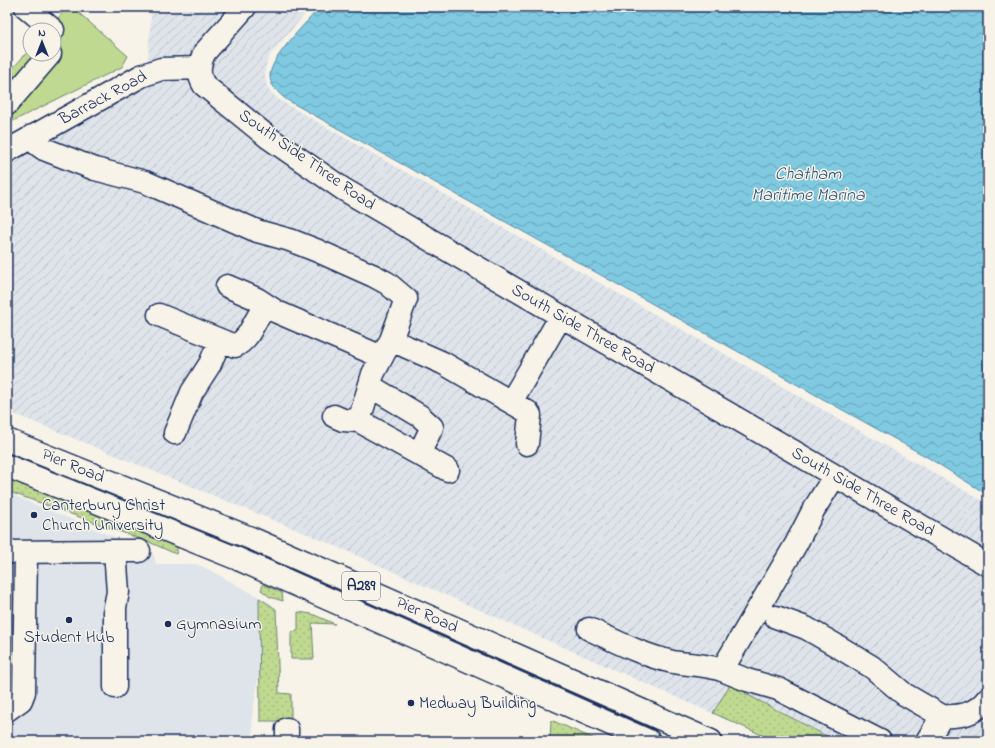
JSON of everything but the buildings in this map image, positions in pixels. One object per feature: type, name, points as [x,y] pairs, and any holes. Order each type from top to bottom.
[{"type":"main road","points":[[26,7],[44,22]]},
{"type":"main road","points":[[199,68],[205,52],[245,7]]},
{"type":"main road","points":[[7,104],[43,62]]},
{"type":"main road","name":"Barrack Road","points":[[7,151],[145,74],[161,69],[199,68]]},
{"type":"main road","name":"South Side Three Road","points":[[199,68],[201,81],[204,85],[269,138],[343,189],[988,565]]},
{"type":"main road","points":[[32,136],[37,144],[44,149],[95,169],[145,182],[257,231],[297,242],[382,280],[406,299],[386,348],[373,374],[359,421]]},
{"type":"main road","points":[[227,286],[256,299],[266,306],[386,348],[444,363],[511,402],[530,415],[527,444]]},
{"type":"main road","points":[[159,315],[235,346],[246,340],[258,314],[266,306]]},
{"type":"main road","points":[[511,402],[561,316]]},
{"type":"main road","points":[[175,434],[192,392],[210,364],[220,340]]},
{"type":"main road","points":[[370,386],[420,416],[432,427],[419,454]]},
{"type":"main road","points":[[334,416],[343,420],[359,421],[448,470]]},
{"type":"main road","name":"Pier Road","points":[[7,440],[253,539],[711,741]]},
{"type":"main road","name":"Pier Road","points":[[7,466],[238,559],[649,741]]},
{"type":"main road","points":[[722,670],[834,476]]},
{"type":"main road","points":[[115,687],[115,607],[118,592],[116,551]]},
{"type":"main road","points":[[7,710],[21,700],[24,692],[17,552],[139,551]]},
{"type":"main road","points":[[776,617],[806,628],[832,643],[872,667],[904,694],[942,716],[963,716],[981,707],[988,698]]},
{"type":"main road","points":[[589,630],[641,652],[669,661],[710,666],[746,680],[778,689],[880,741]]},
{"type":"main road","points":[[927,741],[942,716]]},
{"type":"shaded area","points":[[152,7],[311,7],[270,55],[267,62],[265,71],[266,83],[270,91],[279,100],[988,504],[988,741],[775,741],[324,541],[7,411],[7,140],[147,67]]},
{"type":"shaded area","points":[[7,493],[153,553],[156,564],[195,564],[204,567],[272,604],[252,716],[253,741],[7,741]]},
{"type":"green space","points":[[68,7],[72,7],[128,56],[122,67],[7,124],[7,75],[22,58],[22,62],[62,62],[62,22],[54,22]]},
{"type":"green space","points":[[7,477],[177,547],[176,554],[149,542],[7,491]]},
{"type":"green space","points":[[263,584],[282,593],[283,601],[270,597],[261,590]]},
{"type":"green space","points":[[259,598],[276,609],[279,693],[291,694],[291,721],[260,721]]},
{"type":"green space","points":[[298,612],[312,614],[335,624],[312,623],[314,659],[291,659],[291,632],[298,631]]},
{"type":"green space","points":[[731,683],[744,688],[746,694],[836,741],[775,741],[713,713]]},
{"type":"green space","points":[[551,720],[599,741],[550,741]]},
{"type":"water","name":"Chatham Maritime Marina","points":[[320,7],[988,7],[988,495],[927,457],[287,100],[278,92],[271,82],[270,75],[272,68],[276,59],[290,40]]},
{"type":"place","name":"Canterbury Christ Church University","points":[[34,515]]},
{"type":"place","name":"Student Hub","points":[[69,620]]},
{"type":"place","name":"Gymnasium","points":[[168,624]]},
{"type":"place","name":"Medway Building","points":[[411,703]]}]
